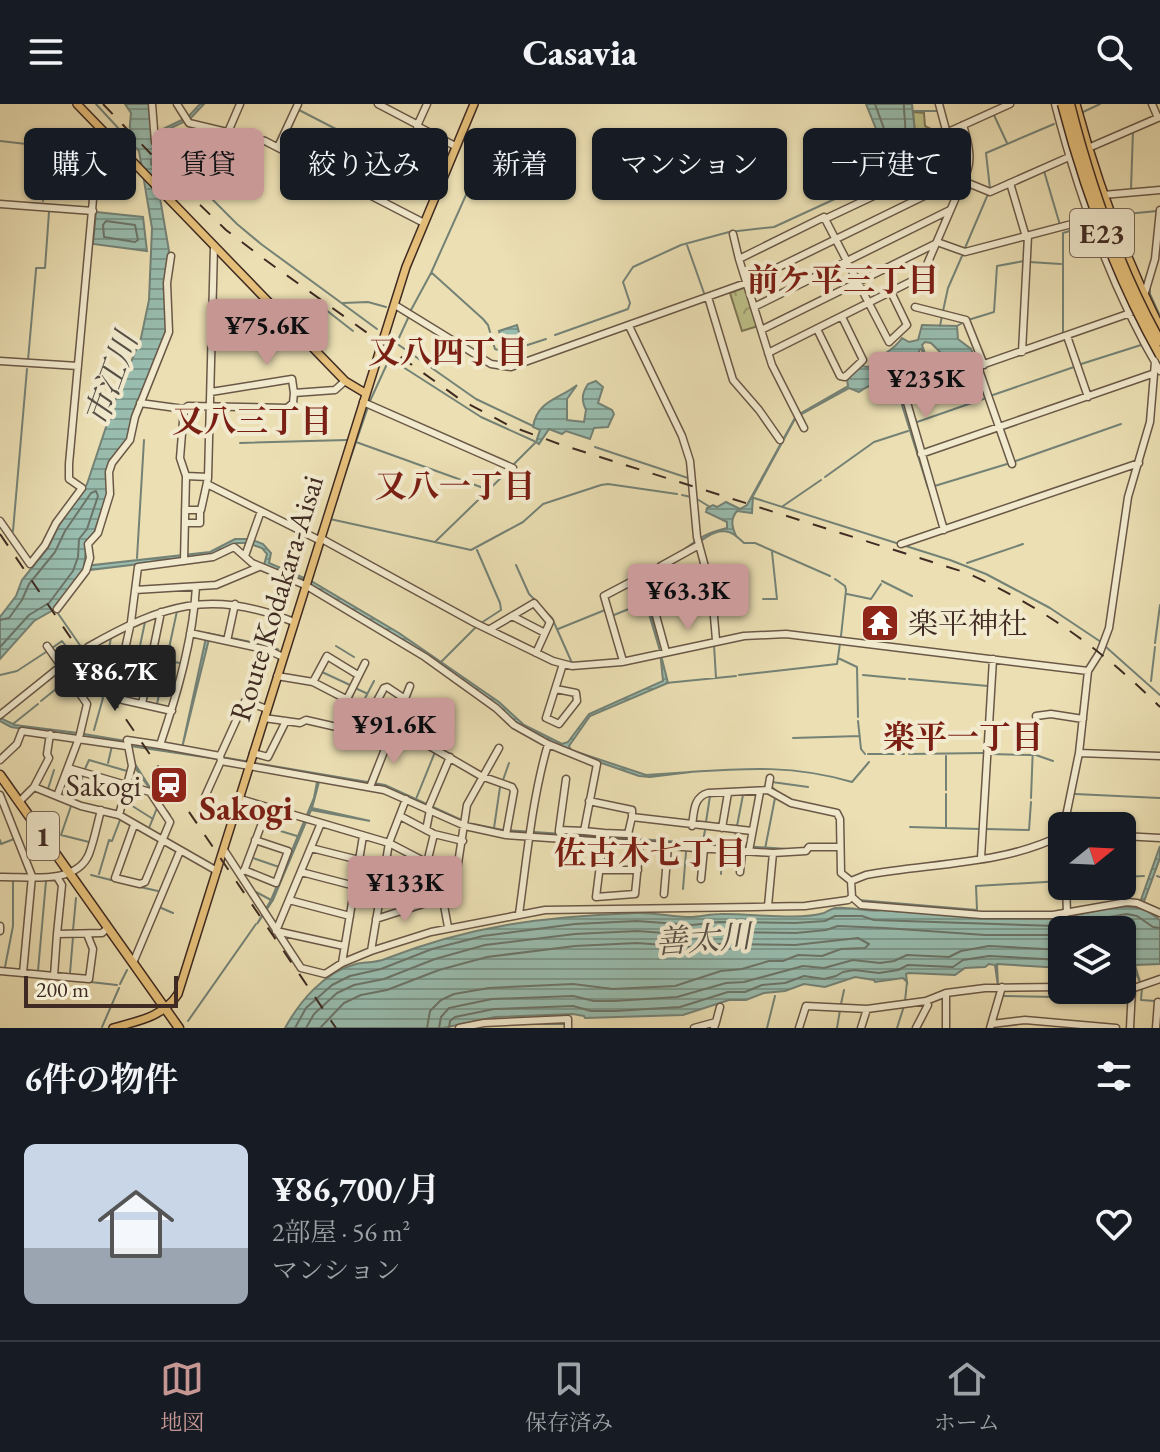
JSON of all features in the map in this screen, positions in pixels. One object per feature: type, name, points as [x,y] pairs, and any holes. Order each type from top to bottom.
[{"type":"highway","name":"E23","points":[[1062,104],[1077,161],[1108,248],[1157,359]]},
{"type":"highway","name":"E23","points":[[1070,104],[1100,208],[1134,293],[1160,341]]},
{"type":"highway","name":"1","points":[[0,775],[179,1028]]},
{"type":"main road","points":[[77,104],[100,128]]},
{"type":"main road","name":"Route Kodakara-Aisai","points":[[166,1008],[178,994],[395,305],[424,223],[474,104]]},
{"type":"main road","points":[[1076,104],[1109,214],[1160,326]]},
{"type":"main road","points":[[136,165],[364,398]]},
{"type":"main road","points":[[113,1028],[155,1015],[166,1008]]},
{"type":"street","points":[[152,104],[153,128]]},
{"type":"street","points":[[177,104],[186,120],[214,128]]},
{"type":"street","points":[[230,128],[240,104]]},
{"type":"street","points":[[278,147],[298,104]]},
{"type":"street","points":[[378,104],[455,146]]},
{"type":"street","points":[[383,202],[427,104]]},
{"type":"street","points":[[939,104],[948,132],[1010,104]]},
{"type":"street","points":[[1055,104],[1068,157],[1089,220],[1145,345],[1157,359],[1150,422],[1128,497],[1109,628],[1100,652],[1088,671],[1079,753],[1067,812]]},
{"type":"street","points":[[971,184],[987,192],[1010,183],[1159,117],[1152,104]]},
{"type":"street","points":[[264,141],[424,223]]},
{"type":"street","points":[[1010,183],[1027,237],[1022,352]]},
{"type":"street","points":[[1103,195],[1160,190]]},
{"type":"street","points":[[0,521],[30,564],[82,488],[69,479],[94,200]]},
{"type":"street","points":[[739,259],[863,200]]},
{"type":"street","points":[[395,305],[485,360],[503,367],[526,362],[746,283],[915,200]]},
{"type":"street","points":[[768,353],[922,276],[954,200]]},
{"type":"street","points":[[0,204],[93,211]]},
{"type":"street","points":[[754,307],[950,210]]},
{"type":"street","points":[[1144,296],[1155,259],[1160,210]]},
{"type":"street","points":[[761,330],[937,243],[965,252],[1109,214]]},
{"type":"street","points":[[824,217],[887,342],[891,342],[907,325],[891,292]]},
{"type":"street","points":[[733,234],[768,353],[804,428]]},
{"type":"street","points":[[185,523],[200,523],[207,480],[214,246]]},
{"type":"street","points":[[57,609],[87,568],[88,544],[98,533],[110,494],[109,472],[112,463],[130,440],[140,403],[170,327],[167,290],[171,256]]},
{"type":"street","points":[[708,297],[733,380],[780,440]]},
{"type":"street","points":[[944,530],[903,394],[1149,306]]},
{"type":"street","points":[[915,307],[966,320],[1011,462]]},
{"type":"street","points":[[817,329],[840,376],[845,377],[863,360],[842,317]]},
{"type":"street","points":[[629,326],[682,436],[690,461],[698,542],[712,593],[716,640]]},
{"type":"street","points":[[1145,345],[1160,326]]},
{"type":"street","points":[[1067,336],[1088,397]]},
{"type":"street","points":[[0,361],[78,366]]},
{"type":"street","points":[[921,454],[1156,373]]},
{"type":"street","points":[[140,403],[184,409],[188,406],[287,408],[293,403],[294,393],[292,379],[211,392]]},
{"type":"street","points":[[294,393],[335,390],[345,381]]},
{"type":"street","points":[[1151,395],[1160,397]]},
{"type":"street","points":[[364,398],[513,468]]},
{"type":"street","points":[[184,409],[180,458],[186,476],[184,558]]},
{"type":"street","points":[[901,544],[1139,463]]},
{"type":"street","points":[[186,476],[207,480],[261,511],[563,664],[581,666],[623,661],[716,640],[786,634],[1088,671]]},
{"type":"street","points":[[185,510],[200,510]]},
{"type":"street","points":[[245,556],[261,511]]},
{"type":"street","points":[[623,661],[604,596],[644,578],[698,542]]},
{"type":"street","points":[[113,685],[118,681],[131,622],[138,567],[184,558],[213,557],[234,547],[259,567],[306,582],[425,657],[496,708],[514,725],[548,744],[597,764],[584,831]]},
{"type":"street","points":[[135,590],[216,585],[259,567]]},
{"type":"street","points":[[644,578],[663,653]]},
{"type":"street","points":[[160,745],[172,711],[190,633],[196,587]]},
{"type":"street","points":[[490,629],[534,603],[550,622],[536,653]]},
{"type":"street","points":[[172,711],[123,700],[88,647],[131,622],[195,605],[235,604],[264,610],[294,622]]},
{"type":"street","points":[[228,639],[235,604]]},
{"type":"street","points":[[142,704],[161,612]]},
{"type":"street","points":[[512,616],[545,633]]},
{"type":"street","points":[[190,633],[228,639],[283,657]]},
{"type":"street","points":[[47,646],[87,704],[80,736],[57,796]]},
{"type":"street","points":[[313,682],[327,656],[358,675]]},
{"type":"street","points":[[0,715],[73,657]]},
{"type":"street","points":[[981,858],[993,659]]},
{"type":"street","points":[[339,726],[347,699],[365,663]]},
{"type":"street","points":[[556,689],[576,693],[577,701],[559,724],[546,718],[563,664]]},
{"type":"street","points":[[277,676],[313,682],[481,776],[512,787],[514,791],[506,832]]},
{"type":"street","points":[[371,785],[410,686]]},
{"type":"street","points":[[371,712],[384,688],[405,699]]},
{"type":"street","points":[[203,801],[245,701],[286,721],[300,723],[306,720],[389,739]]},
{"type":"street","points":[[1036,716],[1051,714],[1083,719]]},
{"type":"street","points":[[253,753],[267,756],[286,721]]},
{"type":"street","points":[[0,760],[17,744],[22,731],[160,745],[249,767],[371,785],[466,824],[506,832],[603,837],[628,834],[632,810],[589,801]]},
{"type":"street","points":[[19,802],[34,787],[49,758],[50,734]]},
{"type":"street","points":[[119,815],[132,766],[127,744]]},
{"type":"street","points":[[519,914],[541,768],[548,744]]},
{"type":"street","points":[[455,883],[467,805],[499,748]]},
{"type":"street","points":[[1079,753],[1160,756]]},
{"type":"street","points":[[426,830],[429,808],[450,757]]},
{"type":"street","points":[[68,768],[150,792],[170,822],[145,882],[140,884],[115,878],[134,825]]},
{"type":"street","points":[[740,872],[770,778]]},
{"type":"street","points":[[558,834],[566,779]]},
{"type":"street","points":[[34,787],[81,806],[119,815],[217,871]]},
{"type":"street","points":[[692,826],[696,801],[702,795],[764,791],[791,803],[837,813],[840,819],[841,873],[851,881],[852,897],[861,905],[937,912],[1039,915],[1127,902],[1160,913]]},
{"type":"street","points":[[722,828],[728,793]]},
{"type":"street","points":[[0,795],[32,876],[23,973]]},
{"type":"street","points":[[240,799],[389,843],[437,868]]},
{"type":"street","points":[[371,951],[389,843],[406,799]]},
{"type":"street","points":[[241,878],[268,807]]},
{"type":"street","points":[[0,877],[57,877],[78,868],[88,858],[101,810]]},
{"type":"street","points":[[400,816],[434,834],[463,841]]},
{"type":"street","points":[[632,817],[752,831]]},
{"type":"street","points":[[276,931],[321,823]]},
{"type":"street","points":[[558,834],[584,831],[640,844],[773,853],[806,851],[809,847],[840,847]]},
{"type":"street","points":[[427,863],[434,834]]},
{"type":"street","points":[[342,963],[363,836]]},
{"type":"street","points":[[603,837],[596,897],[635,894],[640,844]]},
{"type":"street","points":[[1136,837],[1160,838]]},
{"type":"street","points":[[244,870],[276,883],[288,851],[255,840]]},
{"type":"street","points":[[851,881],[888,871],[981,858],[1048,840]]},
{"type":"street","points":[[664,894],[668,846]]},
{"type":"street","points":[[311,848],[359,860]]},
{"type":"street","points":[[701,879],[704,849]]},
{"type":"street","points":[[224,850],[301,968],[325,974],[371,951],[448,927],[519,914],[573,908],[805,906],[852,897]]},
{"type":"street","points":[[133,963],[180,851]]},
{"type":"street","points":[[768,906],[773,853]]},
{"type":"street","points":[[382,886],[437,868]]},
{"type":"street","points":[[437,868],[448,927]]},
{"type":"street","points":[[600,870],[638,870]]},
{"type":"street","points":[[301,872],[355,886]]},
{"type":"street","points":[[54,976],[62,885],[57,877]]},
{"type":"street","points":[[376,919],[442,898]]},
{"type":"street","points":[[289,900],[350,916]]},
{"type":"street","points":[[1067,900],[1067,913]]},
{"type":"street","points":[[57,934],[102,933],[108,928]]},
{"type":"street","points":[[276,931],[344,946]]},
{"type":"street","points":[[0,971],[89,979],[93,949],[87,934]]},
{"type":"street","points":[[1136,987],[1160,979]]},
{"type":"street","points":[[799,1028],[806,1006],[867,1009],[926,1001],[946,993],[1002,987],[1048,987]]},
{"type":"street","points":[[1002,987],[991,1026],[1025,1020],[1116,1028]]},
{"type":"street","points":[[946,993],[946,1028]]},
{"type":"street","points":[[916,1028],[928,1005],[926,1001]]},
{"type":"street","points":[[1156,1028],[1158,1002]]},
{"type":"street","points":[[1130,1028],[1131,1004]]},
{"type":"street","points":[[694,1028],[715,1025],[720,1007]]},
{"type":"street","points":[[861,1028],[867,1009]]},
{"type":"street","points":[[462,1028],[484,1023],[568,1019],[568,1028]]},
{"type":"green space","points":[[913,112],[924,113],[925,126],[929,128],[915,128]]},
{"type":"green space","points":[[746,287],[758,326],[742,331],[730,293]]},
{"type":"water","points":[[125,104],[150,104],[154,128],[152,200],[160,200],[169,251],[164,284],[167,330],[132,416],[128,438],[109,465],[106,477],[108,492],[94,533],[87,541],[84,566],[210,552],[235,539],[250,539],[263,544],[271,553],[269,563],[311,581],[399,633],[499,702],[524,725],[562,744],[568,742],[589,714],[663,681],[660,652],[668,683],[590,716],[569,746],[571,750],[646,775],[691,772],[639,776],[567,751],[524,729],[399,638],[303,580],[264,565],[267,554],[262,548],[247,543],[237,543],[213,555],[82,571],[55,609],[34,621],[0,659],[0,617],[87,484],[114,403],[141,338],[149,300],[152,228],[136,148],[136,128],[130,128],[131,113]]},
{"type":"water","points":[[200,104],[204,104],[190,119],[165,128],[188,117]]},
{"type":"water","points":[[866,104],[912,104],[914,128],[876,128]]},
{"type":"water","points":[[96,212],[143,217],[147,251],[93,244]]},
{"type":"water","points":[[517,325],[520,336],[510,339],[511,344],[503,346],[499,331]]},
{"type":"water","points":[[922,325],[957,326],[958,339],[973,354],[968,359],[960,355],[942,354],[931,343],[925,342],[922,345],[927,359],[921,349],[920,362],[913,364],[906,360],[888,366],[903,406],[889,377],[859,392],[849,388],[796,417],[753,496],[752,513],[737,511],[733,517],[736,536],[721,531],[707,536],[642,580],[659,649],[639,580],[702,537],[727,528],[727,522],[706,512],[707,508],[726,502],[740,509],[747,505],[796,416],[848,386],[847,379],[861,366],[869,367],[902,338],[909,342],[918,340]]},
{"type":"water","points":[[596,381],[603,387],[598,403],[614,414],[608,427],[594,428],[590,439],[549,429],[539,444],[536,442],[540,430],[533,427],[539,411],[577,385],[567,399],[567,420],[584,422],[586,410],[583,394],[588,384]]},
{"type":"water","points":[[207,633],[279,650],[210,635],[182,748]]},
{"type":"water","points":[[0,718],[15,725],[245,761],[130,746],[135,764],[161,805],[134,766],[127,745],[11,727]]},
{"type":"water","points":[[255,763],[385,785],[468,823],[503,830],[802,850],[504,832],[467,825],[383,787]]},
{"type":"water","points":[[319,782],[312,808],[370,821],[311,810],[273,900],[257,924],[271,900],[314,798]]},
{"type":"water","points":[[1160,846],[1160,858],[1142,907],[1160,920],[1160,964],[1136,965],[1136,916],[1074,916],[1116,907],[1138,908]]},
{"type":"water","name":"善太川","points":[[834,908],[1048,918],[1048,967],[997,964],[998,986],[995,965],[989,964],[965,968],[955,975],[909,973],[906,974],[907,982],[903,978],[875,982],[855,977],[825,987],[804,984],[746,1000],[729,1000],[683,1015],[495,1017],[443,1028],[285,1028],[314,989],[344,968],[381,960],[448,938],[538,920],[642,913],[690,917],[720,914],[800,916],[824,913]]},
{"type":"waterway","points":[[96,104],[118,128]]},
{"type":"waterway","points":[[1083,112],[1100,104]]},
{"type":"waterway","points":[[299,110],[334,128]]},
{"type":"waterway","points":[[913,111],[938,111],[940,119]]},
{"type":"waterway","points":[[993,113],[1007,143]]},
{"type":"waterway","points":[[990,189],[986,153],[1054,124]]},
{"type":"waterway","points":[[1131,189],[1133,131]]},
{"type":"waterway","points":[[0,141],[24,144]]},
{"type":"waterway","points":[[1044,171],[1060,225]]},
{"type":"waterway","points":[[965,248],[988,194]]},
{"type":"waterway","points":[[411,310],[464,199]]},
{"type":"waterway","points":[[213,200],[261,244],[377,329]]},
{"type":"waterway","points":[[555,335],[628,309],[630,303],[623,282],[633,267],[681,245],[729,232],[774,227],[833,200]]},
{"type":"waterway","points":[[1116,215],[1157,211]]},
{"type":"waterway","points":[[28,360],[36,268],[45,268],[49,212]]},
{"type":"waterway","points":[[1063,335],[1063,233],[1086,226]]},
{"type":"waterway","points":[[687,245],[704,293]]},
{"type":"waterway","points":[[943,311],[948,288],[962,256]]},
{"type":"waterway","points":[[968,320],[994,312],[997,266],[1024,261]]},
{"type":"waterway","points":[[1029,262],[1061,264]]},
{"type":"waterway","points":[[432,273],[488,325],[495,349],[506,352],[546,339]]},
{"type":"waterway","points":[[1150,286],[1150,294],[1159,314]]},
{"type":"waterway","points":[[343,303],[368,302],[386,307]]},
{"type":"waterway","points":[[287,310],[289,307],[321,306],[353,331]]},
{"type":"waterway","points":[[215,317],[274,315]]},
{"type":"waterway","points":[[370,401],[409,316]]},
{"type":"waterway","points":[[940,326],[942,316]]},
{"type":"waterway","points":[[957,326],[964,322]]},
{"type":"waterway","points":[[396,343],[476,399],[533,426]]},
{"type":"waterway","points":[[1078,365],[1141,345]]},
{"type":"waterway","points":[[389,358],[481,417],[534,441]]},
{"type":"waterway","points":[[990,396],[1074,367]]},
{"type":"waterway","points":[[13,531],[27,369]]},
{"type":"waterway","points":[[917,422],[986,398]]},
{"type":"waterway","points":[[902,405],[928,488],[1121,424]]},
{"type":"waterway","points":[[344,477],[368,407]]},
{"type":"waterway","points":[[825,477],[874,442],[908,431]]},
{"type":"waterway","points":[[137,558],[144,440]]},
{"type":"waterway","points":[[240,443],[347,440]]},
{"type":"waterway","points":[[356,442],[489,490]]},
{"type":"waterway","points":[[514,464],[536,442]]},
{"type":"waterway","points":[[595,447],[688,478]]},
{"type":"waterway","points":[[436,541],[507,472]]},
{"type":"waterway","points":[[783,506],[821,480]]},
{"type":"waterway","points":[[337,500],[342,483]]},
{"type":"waterway","points":[[331,517],[471,550],[523,522],[543,504],[601,485],[677,494]]},
{"type":"waterway","points":[[682,495],[691,497]]},
{"type":"waterway","points":[[754,498],[986,574],[1050,608],[1101,642]]},
{"type":"waterway","points":[[697,499],[710,507]]},
{"type":"waterway","points":[[734,534],[744,543],[755,543],[830,576]]},
{"type":"waterway","points":[[967,563],[1023,544]]},
{"type":"waterway","points":[[477,550],[501,610],[481,623]]},
{"type":"waterway","points":[[763,599],[777,599],[772,552]]},
{"type":"waterway","points":[[516,565],[529,594],[536,601]]},
{"type":"waterway","points":[[835,579],[846,590],[841,636]]},
{"type":"waterway","points":[[882,581],[912,596]]},
{"type":"waterway","points":[[847,594],[871,599],[881,584]]},
{"type":"waterway","points":[[614,615],[646,602]]},
{"type":"waterway","points":[[1155,643],[1160,605]]},
{"type":"waterway","points":[[540,606],[552,618],[572,663]]},
{"type":"waterway","points":[[558,629],[605,610]]},
{"type":"waterway","points":[[157,704],[177,611]]},
{"type":"waterway","points":[[57,612],[120,703]]},
{"type":"waterway","points":[[129,698],[145,622]]},
{"type":"waterway","points":[[441,662],[476,627]]},
{"type":"waterway","points":[[105,668],[111,638]]},
{"type":"waterway","points":[[52,648],[62,641],[72,654]]},
{"type":"waterway","points":[[840,643],[838,658],[857,667],[858,717]]},
{"type":"waterway","points":[[714,645],[716,678]]},
{"type":"waterway","points":[[336,646],[354,657]]},
{"type":"waterway","points":[[1106,647],[1160,695]]},
{"type":"waterway","points":[[1151,681],[1155,647]]},
{"type":"waterway","points":[[0,675],[17,671],[46,652]]},
{"type":"waterway","points":[[138,655],[148,657]]},
{"type":"waterway","points":[[739,675],[837,664],[838,658]]},
{"type":"waterway","points":[[155,659],[180,663]]},
{"type":"waterway","points":[[76,660],[103,698],[94,730]]},
{"type":"waterway","points":[[322,672],[350,685]]},
{"type":"waterway","points":[[863,675],[905,679]]},
{"type":"waterway","points":[[666,683],[736,676]]},
{"type":"waterway","points":[[909,679],[988,686]]},
{"type":"waterway","points":[[41,701],[66,681]]},
{"type":"waterway","points":[[362,704],[374,681]]},
{"type":"waterway","points":[[355,688],[366,693]]},
{"type":"waterway","points":[[13,724],[38,704]]},
{"type":"waterway","points":[[354,720],[359,709]]},
{"type":"waterway","points":[[1035,713],[1048,712]]},
{"type":"waterway","points":[[1055,712],[1077,715]]},
{"type":"waterway","points":[[1031,798],[1034,719]]},
{"type":"waterway","points":[[858,721],[861,749],[865,754]]},
{"type":"waterway","points":[[793,738],[860,736]]},
{"type":"waterway","points":[[108,763],[112,746]]},
{"type":"waterway","points":[[416,799],[435,752]]},
{"type":"waterway","points":[[909,754],[984,753]]},
{"type":"waterway","points":[[868,754],[904,754]]},
{"type":"waterway","points":[[990,754],[1031,755]]},
{"type":"waterway","points":[[1033,754],[1053,761]]},
{"type":"waterway","points":[[946,756],[946,790]]},
{"type":"waterway","points":[[85,769],[89,760],[127,771]]},
{"type":"waterway","points":[[689,772],[790,770],[852,782],[869,762]]},
{"type":"waterway","points":[[503,780],[509,763]]},
{"type":"waterway","points":[[48,789],[54,770]]},
{"type":"waterway","points":[[74,800],[83,776]]},
{"type":"waterway","points":[[776,791],[771,786],[772,782],[808,787]]},
{"type":"waterway","points":[[65,784],[78,788]]},
{"type":"waterway","points":[[494,828],[500,787]]},
{"type":"waterway","points":[[946,794],[946,827]]},
{"type":"waterway","points":[[1075,794],[1160,798]]},
{"type":"waterway","points":[[737,826],[743,795]]},
{"type":"waterway","points":[[706,822],[710,796]]},
{"type":"waterway","points":[[765,849],[775,798]]},
{"type":"waterway","points":[[126,802],[153,819]]},
{"type":"waterway","points":[[986,829],[1029,830],[1031,802]]},
{"type":"waterway","points":[[71,806],[61,835],[89,842]]},
{"type":"waterway","points":[[149,828],[157,808]]},
{"type":"waterway","points":[[167,811],[170,815]]},
{"type":"waterway","points":[[99,874],[109,840],[112,841],[120,820]]},
{"type":"waterway","points":[[264,826],[297,836]]},
{"type":"waterway","points":[[910,827],[980,829]]},
{"type":"waterway","points":[[703,842],[705,830]]},
{"type":"waterway","points":[[734,844],[736,833]]},
{"type":"waterway","points":[[0,840],[1,844],[14,839]]},
{"type":"waterway","points":[[683,889],[686,852]]},
{"type":"waterway","points":[[721,874],[722,852]]},
{"type":"waterway","points":[[253,858],[279,867]]},
{"type":"waterway","points":[[91,875],[115,881]]},
{"type":"waterway","points":[[1136,876],[1144,876]]},
{"type":"waterway","points":[[5,967],[13,926],[13,881]]},
{"type":"waterway","points":[[38,971],[46,881]]},
{"type":"waterway","points":[[858,900],[977,910],[976,886],[1048,882]]},
{"type":"waterway","points":[[140,887],[158,891]]},
{"type":"waterway","points":[[256,892],[271,900]]},
{"type":"waterway","points":[[73,930],[76,898]]},
{"type":"waterway","points":[[159,907],[173,913]]},
{"type":"waterway","points":[[188,1021],[256,924]]},
{"type":"waterway","points":[[70,973],[73,937]]},
{"type":"waterway","points":[[120,984],[127,970]]},
{"type":"waterway","points":[[90,982],[117,985]]},
{"type":"waterway","points":[[905,1001],[907,982]]},
{"type":"waterway","points":[[102,1027],[119,988]]},
{"type":"waterway","points":[[1142,988],[1141,1000],[1155,1001]]},
{"type":"waterway","points":[[841,1004],[844,990]]},
{"type":"waterway","points":[[767,1028],[775,996]]},
{"type":"waterway","points":[[1003,996],[1048,997]]},
{"type":"waterway","points":[[897,1028],[904,1006]]},
{"type":"waterway","points":[[837,1028],[840,1010]]},
{"type":"waterway","points":[[519,1024],[565,1024]]},
{"type":"railway","points":[[103,104],[226,230],[461,400],[510,426],[562,445],[967,573],[1020,600],[1070,631],[1160,707]]},
{"type":"railway","points":[[0,534],[336,1028]]},
{"type":"place","name":"楽平神社","points":[[880,623]]},
{"type":"place","name":"Sakogi","points":[[169,785]]},
{"type":"district","name":"前ケ平三丁目","points":[[843,280]]},
{"type":"district","name":"又八四丁目","points":[[448,352]]},
{"type":"district","name":"又八三丁目","points":[[252,421]]},
{"type":"district","name":"又八一丁目","points":[[455,486]]},
{"type":"district","name":"楽平一丁目","points":[[963,737]]},
{"type":"district","name":"Sakogi","points":[[246,808]]},
{"type":"district","name":"佐古木七丁目","points":[[650,853]]},
{"type":"water label","name":"市江川","points":[[111,379]]}]
